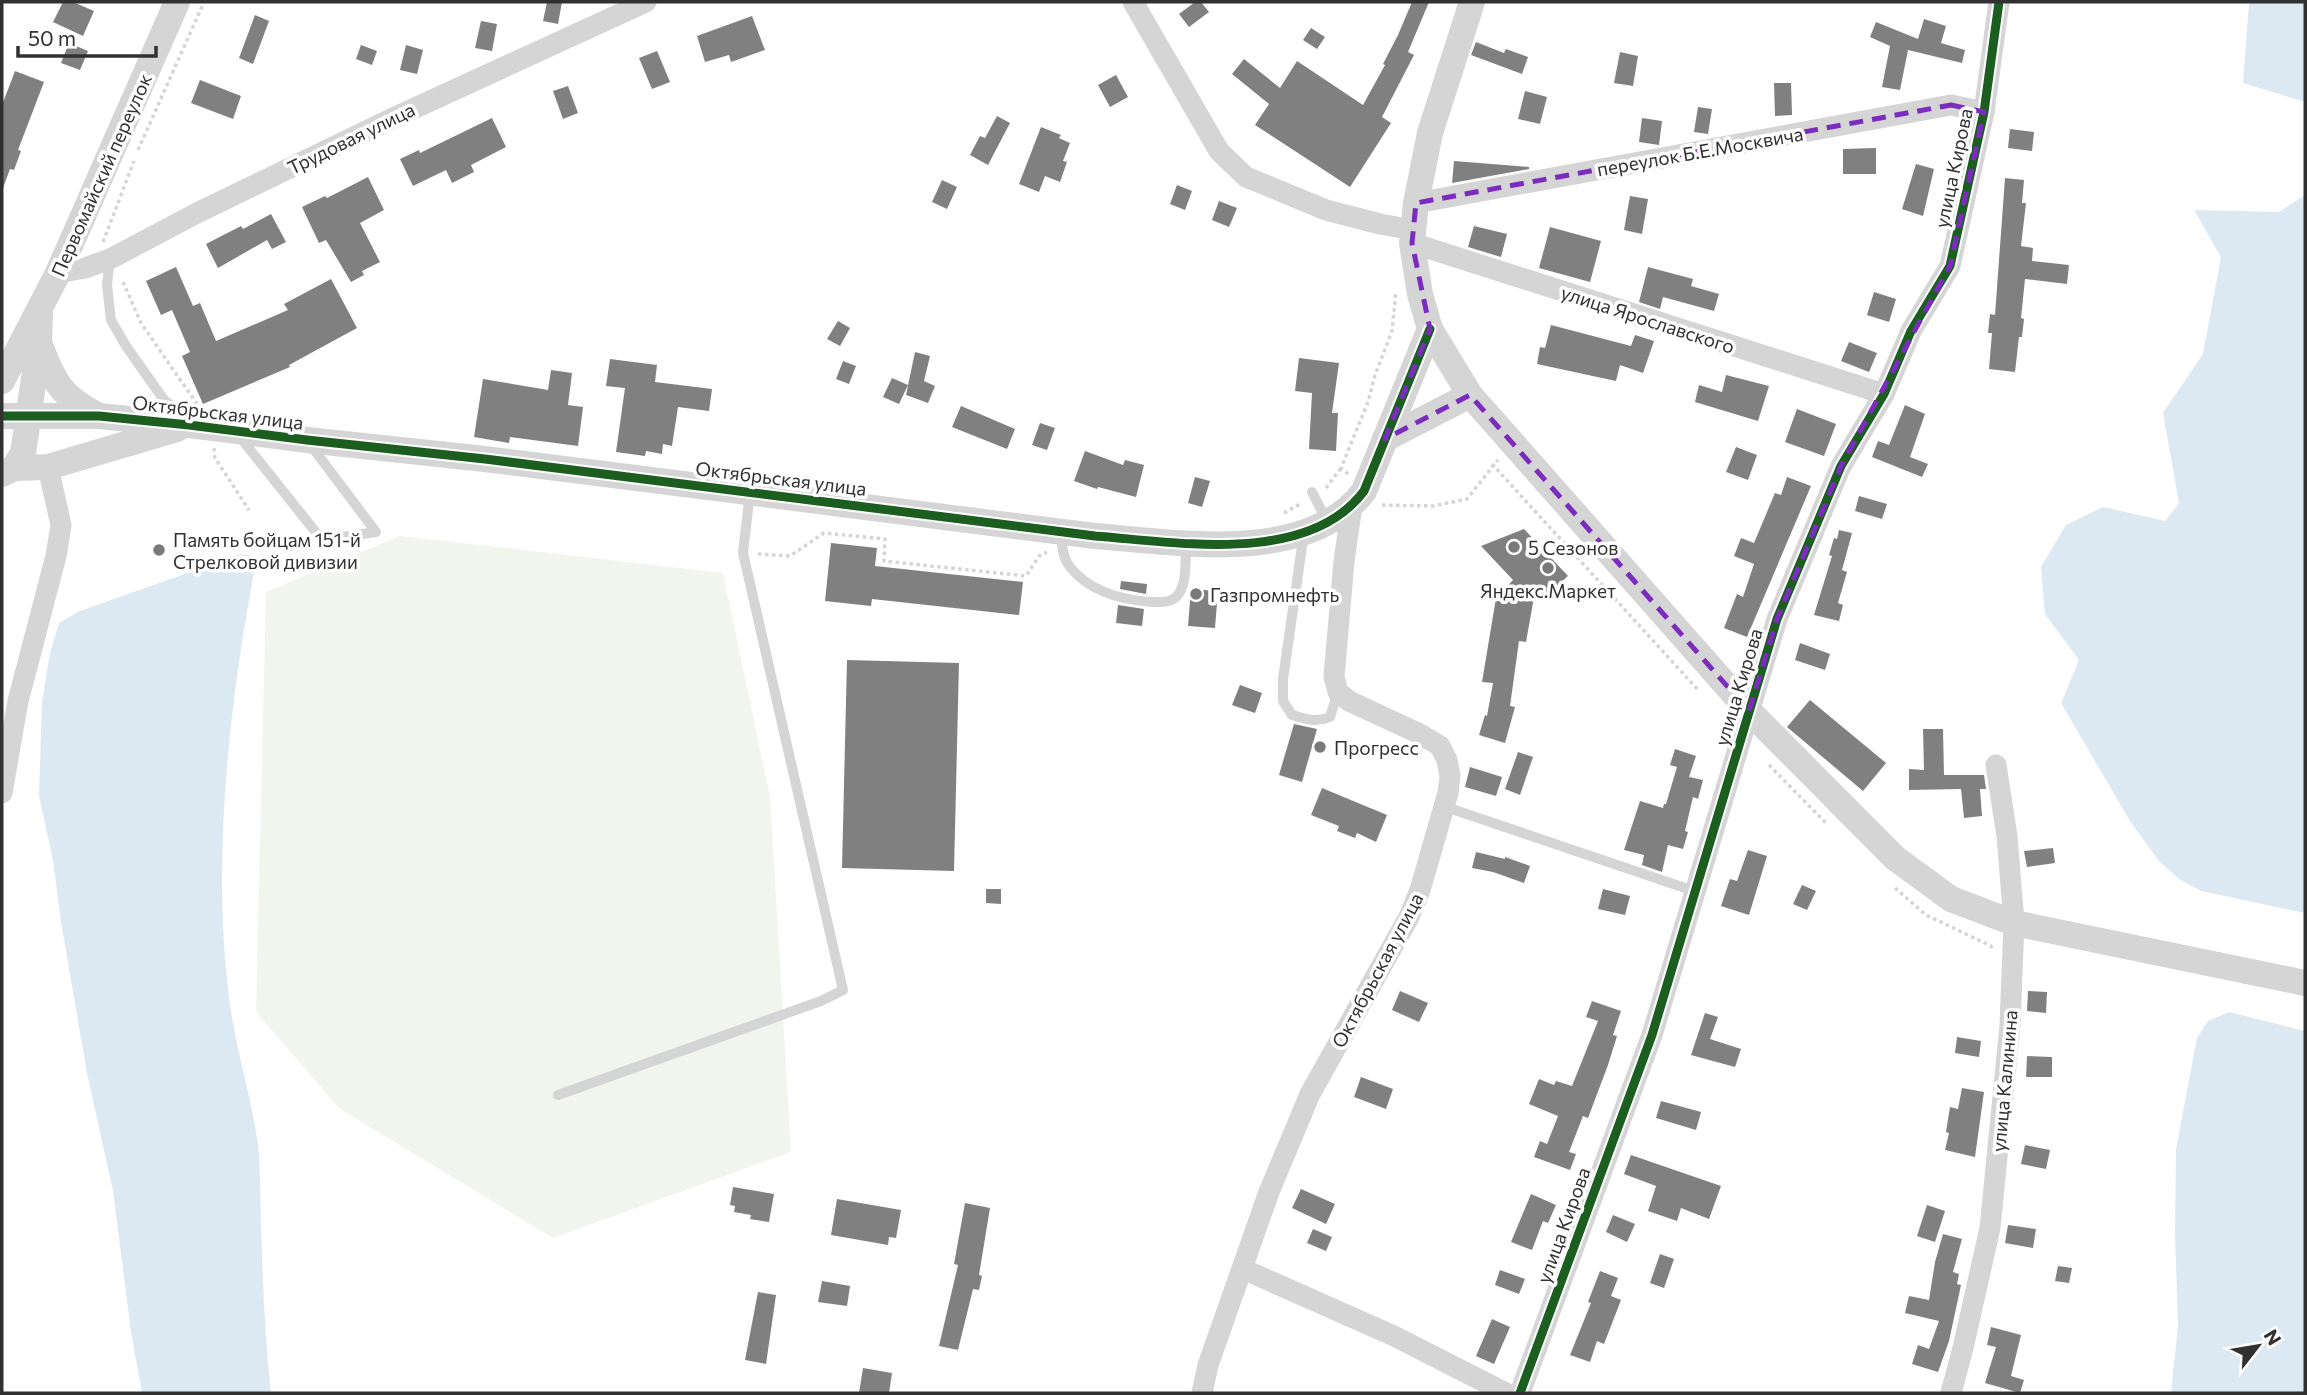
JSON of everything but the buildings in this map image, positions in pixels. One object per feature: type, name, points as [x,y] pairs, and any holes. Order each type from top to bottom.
[{"type":"street","name":"Первомайский переулок","points":[[4,367],[41,309],[177,2]]},
{"type":"street","name":"Трудовая улица","points":[[58,273],[110,260],[197,213],[379,124],[646,2]]},
{"type":"street","name":"улица Ярославского","points":[[1133,2],[1219,151],[1246,177],[1326,210],[1380,224],[1414,247],[1884,394]]},
{"type":"street","points":[[1472,2],[1430,133],[1416,203],[1414,247],[1420,294],[1430,329],[1470,395],[1749,711],[1895,859],[1951,900],[2014,923],[2305,983]]},
{"type":"street","name":"улица Кирова","points":[[1520,1393],[1652,1035],[1777,619],[1836,479],[1884,394],[1910,331],[1950,266],[1984,112],[1999,2]]},
{"type":"street","name":"переулок Б.Е.Москвича","points":[[1416,203],[1951,105],[1984,112]]},
{"type":"street","name":"Первомайский переулок","points":[[10,467],[11,416],[39,344],[41,309]]},
{"type":"street","points":[[1338,692],[1334,677],[1344,561],[1358,499],[1430,329]]},
{"type":"street","name":"Октябрьская улица","points":[[39,344],[61,390],[75,404],[99,415]]},
{"type":"street","points":[[1385,439],[1470,395]]},
{"type":"street","name":"Октябрьская улица","points":[[11,416],[99,415],[445,454],[1060,532],[1186,543],[1251,543],[1316,528],[1358,499]]},
{"type":"street","name":"Октябрьская улица","points":[[10,467],[48,467],[209,428]]},
{"type":"street","points":[[2,793],[18,701],[56,556],[61,525],[48,467]]},
{"type":"street","name":"Октябрьская улица","points":[[1202,1393],[1208,1365],[1269,1192],[1310,1094],[1409,917],[1420,890],[1450,775],[1440,746],[1372,710],[1349,701],[1338,692]]},
{"type":"street","name":"улица Калинина","points":[[1951,1393],[1964,1348],[1990,1227],[2010,1026],[2014,923],[2007,836],[1996,765]]},
{"type":"street","points":[[1243,1269],[1394,1336],[1507,1393]]},
{"type":"lane","points":[[110,260],[107,285],[111,320],[164,400],[209,428],[322,540],[376,532],[307,440]]},
{"type":"lane","points":[[558,1095],[821,1001],[843,990],[743,553],[750,492]]},
{"type":"lane","points":[[1313,494],[1316,528],[1283,678],[1283,701],[1292,715],[1322,720],[1331,717],[1338,692]]},
{"type":"lane","points":[[1060,532],[1062,550],[1068,565],[1080,578],[1105,593],[1129,600],[1166,602],[1178,595],[1184,581],[1186,543]]},
{"type":"lane","points":[[1443,806],[1694,891]]},
{"type":"path","points":[[204,2],[134,161],[102,244],[110,260],[116,265],[141,323],[209,428],[215,458],[249,510]]},
{"type":"path","points":[[1280,515],[1313,494],[1325,490],[1341,468],[1368,402],[1392,331],[1398,267],[1414,247]]},
{"type":"path","points":[[1341,468],[1358,499]]},
{"type":"highlighted area","points":[[1951,105],[1984,112],[1950,266],[1841,466],[1777,619],[1749,711],[1470,395],[1385,439],[1430,329],[1412,243],[1416,203]]},
{"type":"shaded area","points":[[2249,2],[2305,2],[2305,102],[2243,83]]},
{"type":"shaded area","points":[[2305,195],[2305,913],[2201,891],[2179,879],[2159,861],[2130,821],[2061,703],[2079,660],[2045,614],[2041,567],[2066,525],[2103,507],[2165,521],[2179,503],[2163,413],[2203,354],[2221,257],[2194,210],[2279,212]]},
{"type":"shaded area","points":[[400,536],[723,573],[770,797],[791,1152],[553,1238],[340,1109],[256,1012],[266,592]]},
{"type":"shaded area","points":[[241,554],[251,555],[256,562],[231,726],[222,896],[230,1005],[259,1155],[264,1304],[271,1393],[142,1393],[131,1332],[113,1191],[87,1073],[53,860],[39,796],[42,702],[50,653],[59,623],[80,611]]},
{"type":"shaded area","points":[[2229,1012],[2305,1031],[2305,1393],[2171,1393],[2178,1326],[2176,1149],[2197,1038],[2208,1021]]},
{"type":"cycle path","points":[[1520,1393],[1652,1035],[1777,619],[1841,466],[1884,394],[1911,331],[1950,266],[1984,112],[1999,2]]},
{"type":"cycle path","points":[[2,416],[99,416],[189,425],[485,459],[1095,536],[1163,542],[1239,544],[1276,540],[1310,531],[1340,515],[1364,491],[1430,329]]},
{"type":"place","name":"5 Сезонов","points":[[1514,547]]},
{"type":"place","name":"Память бойцам 151-й Стрелковой дивизии","points":[[159,550]]},
{"type":"place","name":"Яндекс.Маркет","points":[[1548,568]]},
{"type":"place","name":"Газпромнефть","points":[[1196,594]]},
{"type":"place","name":"Прогресс","points":[[1320,747]]}]
